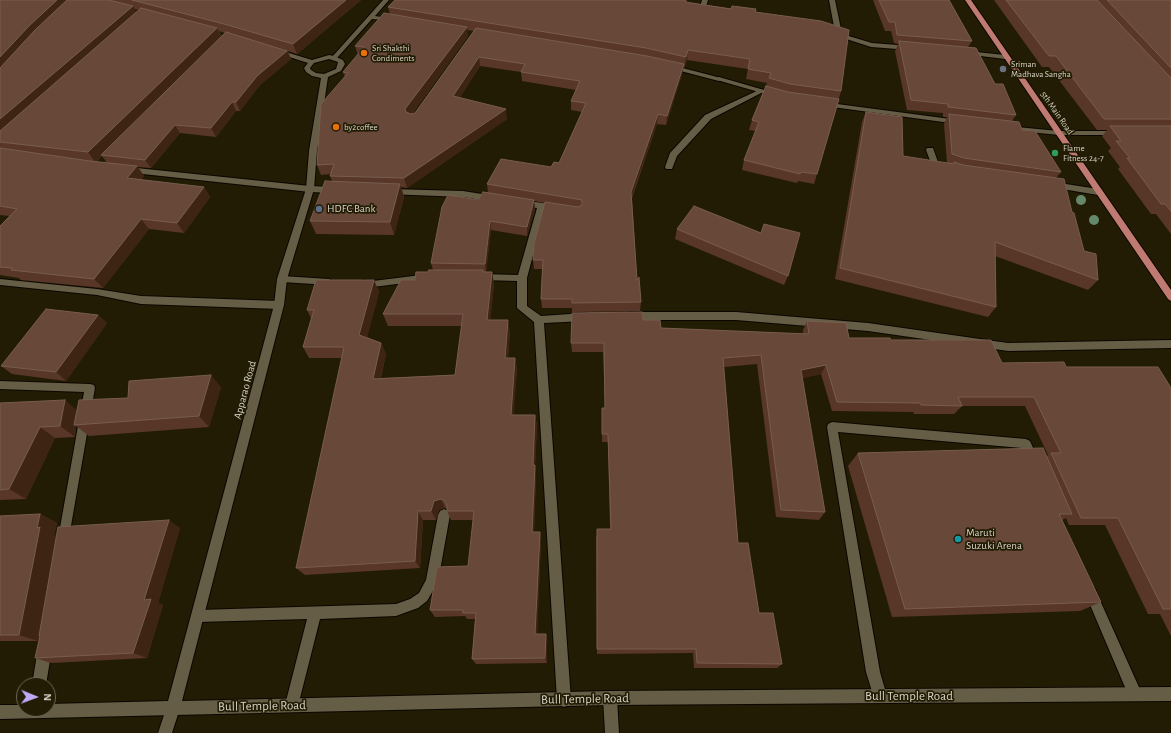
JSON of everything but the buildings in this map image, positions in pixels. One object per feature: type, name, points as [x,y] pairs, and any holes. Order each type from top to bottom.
[{"type":"main road","name":"5th Main Road","points":[[968,0],[1171,297]]},
{"type":"street","points":[[334,58],[386,0]]},
{"type":"street","points":[[696,7],[706,8],[704,0]]},
{"type":"street","points":[[832,0],[839,35]]},
{"type":"street","points":[[370,17],[400,22]]},
{"type":"street","points":[[832,32],[871,45],[916,49]]},
{"type":"street","points":[[266,48],[312,62]]},
{"type":"street","points":[[961,53],[1006,57]]},
{"type":"street","points":[[323,57],[334,58],[341,61],[342,67],[325,76],[314,75],[308,71],[309,64],[312,62],[323,57]]},
{"type":"street","points":[[666,67],[719,79],[786,98]]},
{"type":"street","name":"Apparao Road","points":[[165,733],[198,616],[279,305],[282,279],[310,189],[313,151],[325,76]]},
{"type":"street","points":[[668,167],[673,154],[708,117],[761,91]]},
{"type":"street","points":[[816,102],[964,123]]},
{"type":"street","points":[[1002,127],[1059,133],[1125,133]]},
{"type":"street","points":[[930,150],[936,164],[950,169]]},
{"type":"street","points":[[122,169],[310,189],[341,190]]},
{"type":"street","points":[[1048,184],[1098,192]]},
{"type":"street","points":[[379,191],[463,194],[563,209]]},
{"type":"street","points":[[542,206],[522,278],[522,308],[539,320],[592,317]]},
{"type":"street","points":[[350,283],[373,284],[437,277]]},
{"type":"street","points":[[471,277],[522,278]]},
{"type":"street","points":[[282,279],[335,282]]},
{"type":"street","points":[[0,282],[97,292],[141,300],[279,305]]},
{"type":"street","points":[[616,316],[744,316],[868,327],[1008,347],[1171,344]]},
{"type":"street","points":[[539,320],[564,700]]},
{"type":"street","points":[[0,385],[90,388],[62,550]]},
{"type":"street","points":[[880,696],[872,672],[832,427],[1026,444],[1038,473]]},
{"type":"street","points":[[198,616],[396,610],[414,604],[423,596],[432,582],[444,514]]},
{"type":"street","points":[[1086,582],[1135,694]]},
{"type":"street","points":[[292,705],[315,612]]},
{"type":"street","points":[[40,677],[48,635]]},
{"type":"street","name":"Bull Temple Road","points":[[56,710],[610,698],[1171,694]]},
{"type":"street","points":[[610,698],[612,733]]},
{"type":"street","name":"Bull Temple Road","points":[[0,712],[16,711]]},
{"type":"place","name":"Sri Shakthi Condiments","points":[[364,53]]},
{"type":"place","name":"Sriman Madhava Sangha","points":[[1003,69]]},
{"type":"place","name":"by2coffee","points":[[336,127]]},
{"type":"place","name":"Flame Fitness 24-7","points":[[1055,153]]},
{"type":"place","name":"HDFC Bank","points":[[319,209]]},
{"type":"place","name":"Maruti Suzuki Arena","points":[[958,539]]}]
